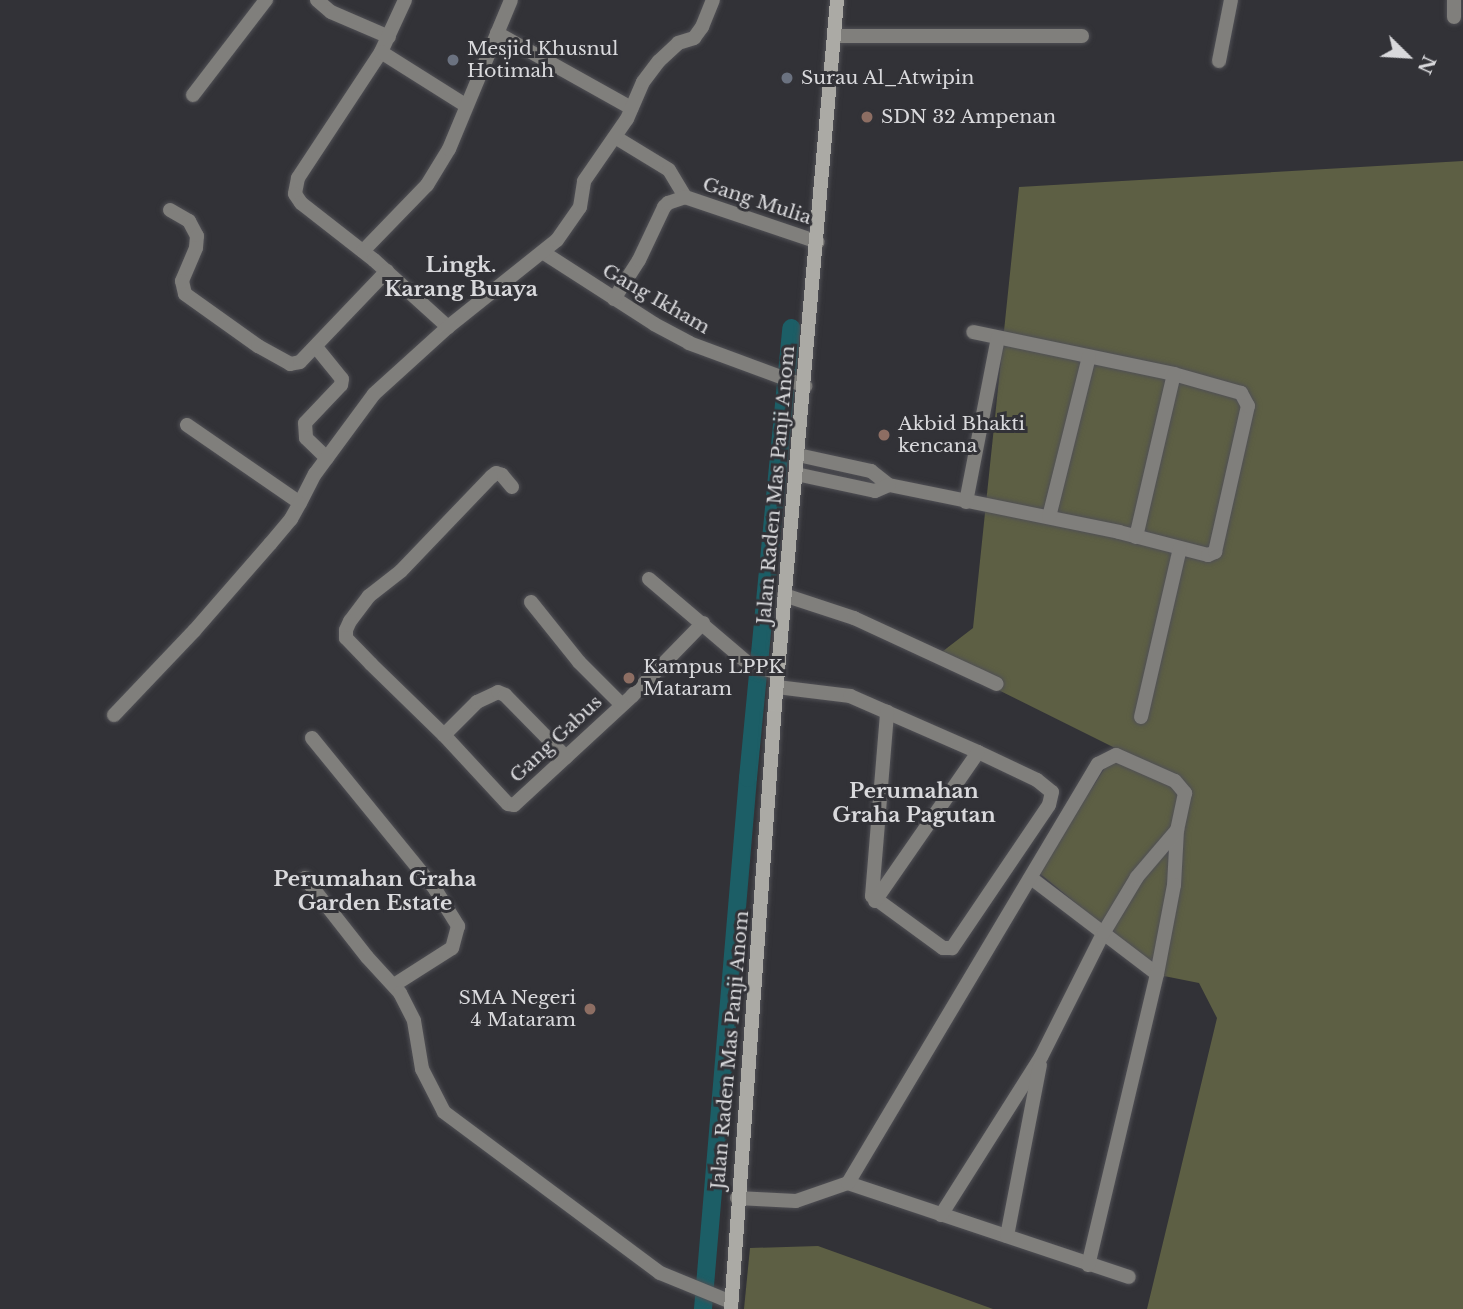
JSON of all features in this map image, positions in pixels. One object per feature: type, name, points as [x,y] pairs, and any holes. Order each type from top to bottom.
[{"type":"street","points":[[193,95],[266,0]]},
{"type":"street","points":[[317,0],[331,12],[389,37]]},
{"type":"street","points":[[405,0],[381,52],[295,186],[295,194],[301,203],[387,271],[448,327]]},
{"type":"street","points":[[363,251],[427,185],[449,149],[465,105],[483,71],[511,0]]},
{"type":"street","points":[[114,715],[194,631],[291,519],[327,458],[374,394],[448,327],[544,253],[580,209],[584,181],[615,137],[643,82],[659,61],[678,43],[694,38],[702,27],[713,0]]},
{"type":"street","name":"Jalan Raden Mas Panji Anom","points":[[731,1306],[773,677],[785,595],[798,455],[799,384],[818,242],[837,0]]},
{"type":"street","points":[[1219,61],[1231,0]]},
{"type":"street","points":[[1454,0],[1454,17]]},
{"type":"street","points":[[497,33],[631,108]]},
{"type":"street","points":[[836,36],[1082,36]]},
{"type":"street","points":[[381,52],[465,105]]},
{"type":"street","points":[[614,299],[639,260],[664,207],[685,197],[670,170],[615,137]]},
{"type":"street","name":"Gang Mulia","points":[[685,197],[818,242]]},
{"type":"street","points":[[170,209],[189,221],[197,236],[196,248],[182,281],[185,294],[258,346],[290,363],[300,362],[387,271]]},
{"type":"street","name":"Gang Ikham","points":[[544,253],[614,299],[689,343],[799,384]]},
{"type":"street","points":[[798,455],[871,471],[890,485],[1049,517],[1208,555],[1217,549],[1248,405],[1244,396],[1236,391],[1174,374],[973,332]]},
{"type":"street","points":[[966,502],[998,338]]},
{"type":"street","points":[[316,346],[342,379],[341,385],[306,424],[304,432],[306,438],[327,458]]},
{"type":"street","points":[[1049,517],[1089,357]]},
{"type":"street","points":[[1136,537],[1174,374]]},
{"type":"street","points":[[187,425],[300,503]]},
{"type":"street","name":"Gang Gabus","points":[[512,487],[502,475],[496,473],[491,477],[401,571],[369,596],[349,621],[346,638],[512,805],[566,757],[703,623]]},
{"type":"street","points":[[796,474],[875,491],[890,485]]},
{"type":"street","points":[[1141,717],[1180,548]]},
{"type":"street","points":[[649,579],[749,664],[773,677],[843,694],[887,712],[978,752],[1046,785],[1052,792],[1052,798],[953,948],[943,948],[875,901],[871,889],[887,712]]},
{"type":"street","points":[[785,595],[854,618],[997,684]]},
{"type":"street","points":[[531,602],[579,662],[621,704]]},
{"type":"street","points":[[444,735],[477,702],[498,692],[505,695],[566,757]]},
{"type":"street","points":[[312,738],[435,889],[458,926],[452,948],[394,985]]},
{"type":"street","points":[[875,901],[978,752]]},
{"type":"street","points":[[848,1183],[1098,764],[1109,756],[1121,756],[1182,786],[1185,793],[1177,830],[1174,885],[1157,974],[1088,1265]]},
{"type":"street","points":[[941,1215],[1041,1057],[1104,932],[1137,877],[1177,830]]},
{"type":"street","points":[[305,878],[351,937],[394,985],[413,1017],[422,1069],[444,1112],[639,1259],[681,1284],[731,1306]]},
{"type":"street","points":[[1031,878],[1157,974]]},
{"type":"street","points":[[1007,1236],[1041,1057]]},
{"type":"street","points":[[737,1199],[796,1201],[848,1183],[1129,1277]]},
{"type":"green space","points":[[1463,161],[1463,1309],[1147,1309],[1217,1018],[1199,983],[1164,976],[1038,872],[1117,749],[934,658],[973,628],[1019,187]]},
{"type":"green space","points":[[818,1246],[993,1309],[744,1309],[750,1248]]},
{"type":"waterway","points":[[703,1309],[748,778],[791,328]]},
{"type":"place","name":"Mesjid Khusnul Hotimah","points":[[453,60]]},
{"type":"place","name":"Surau Al_Atwipin","points":[[787,78]]},
{"type":"place","name":"SDN 32 Ampenan","points":[[867,117]]},
{"type":"place","name":"Akbid Bhakti kencana","points":[[884,435]]},
{"type":"place","name":"Kampus LPPK Mataram","points":[[629,678]]},
{"type":"place","name":"SMA Negeri 4 Mataram","points":[[590,1009]]},
{"type":"district","name":"Lingk. Karang Buaya","points":[[461,277]]},
{"type":"district","name":"Perumahan Graha Pagutan","points":[[914,803]]},
{"type":"district","name":"Perumahan Graha Garden Estate","points":[[375,891]]}]
